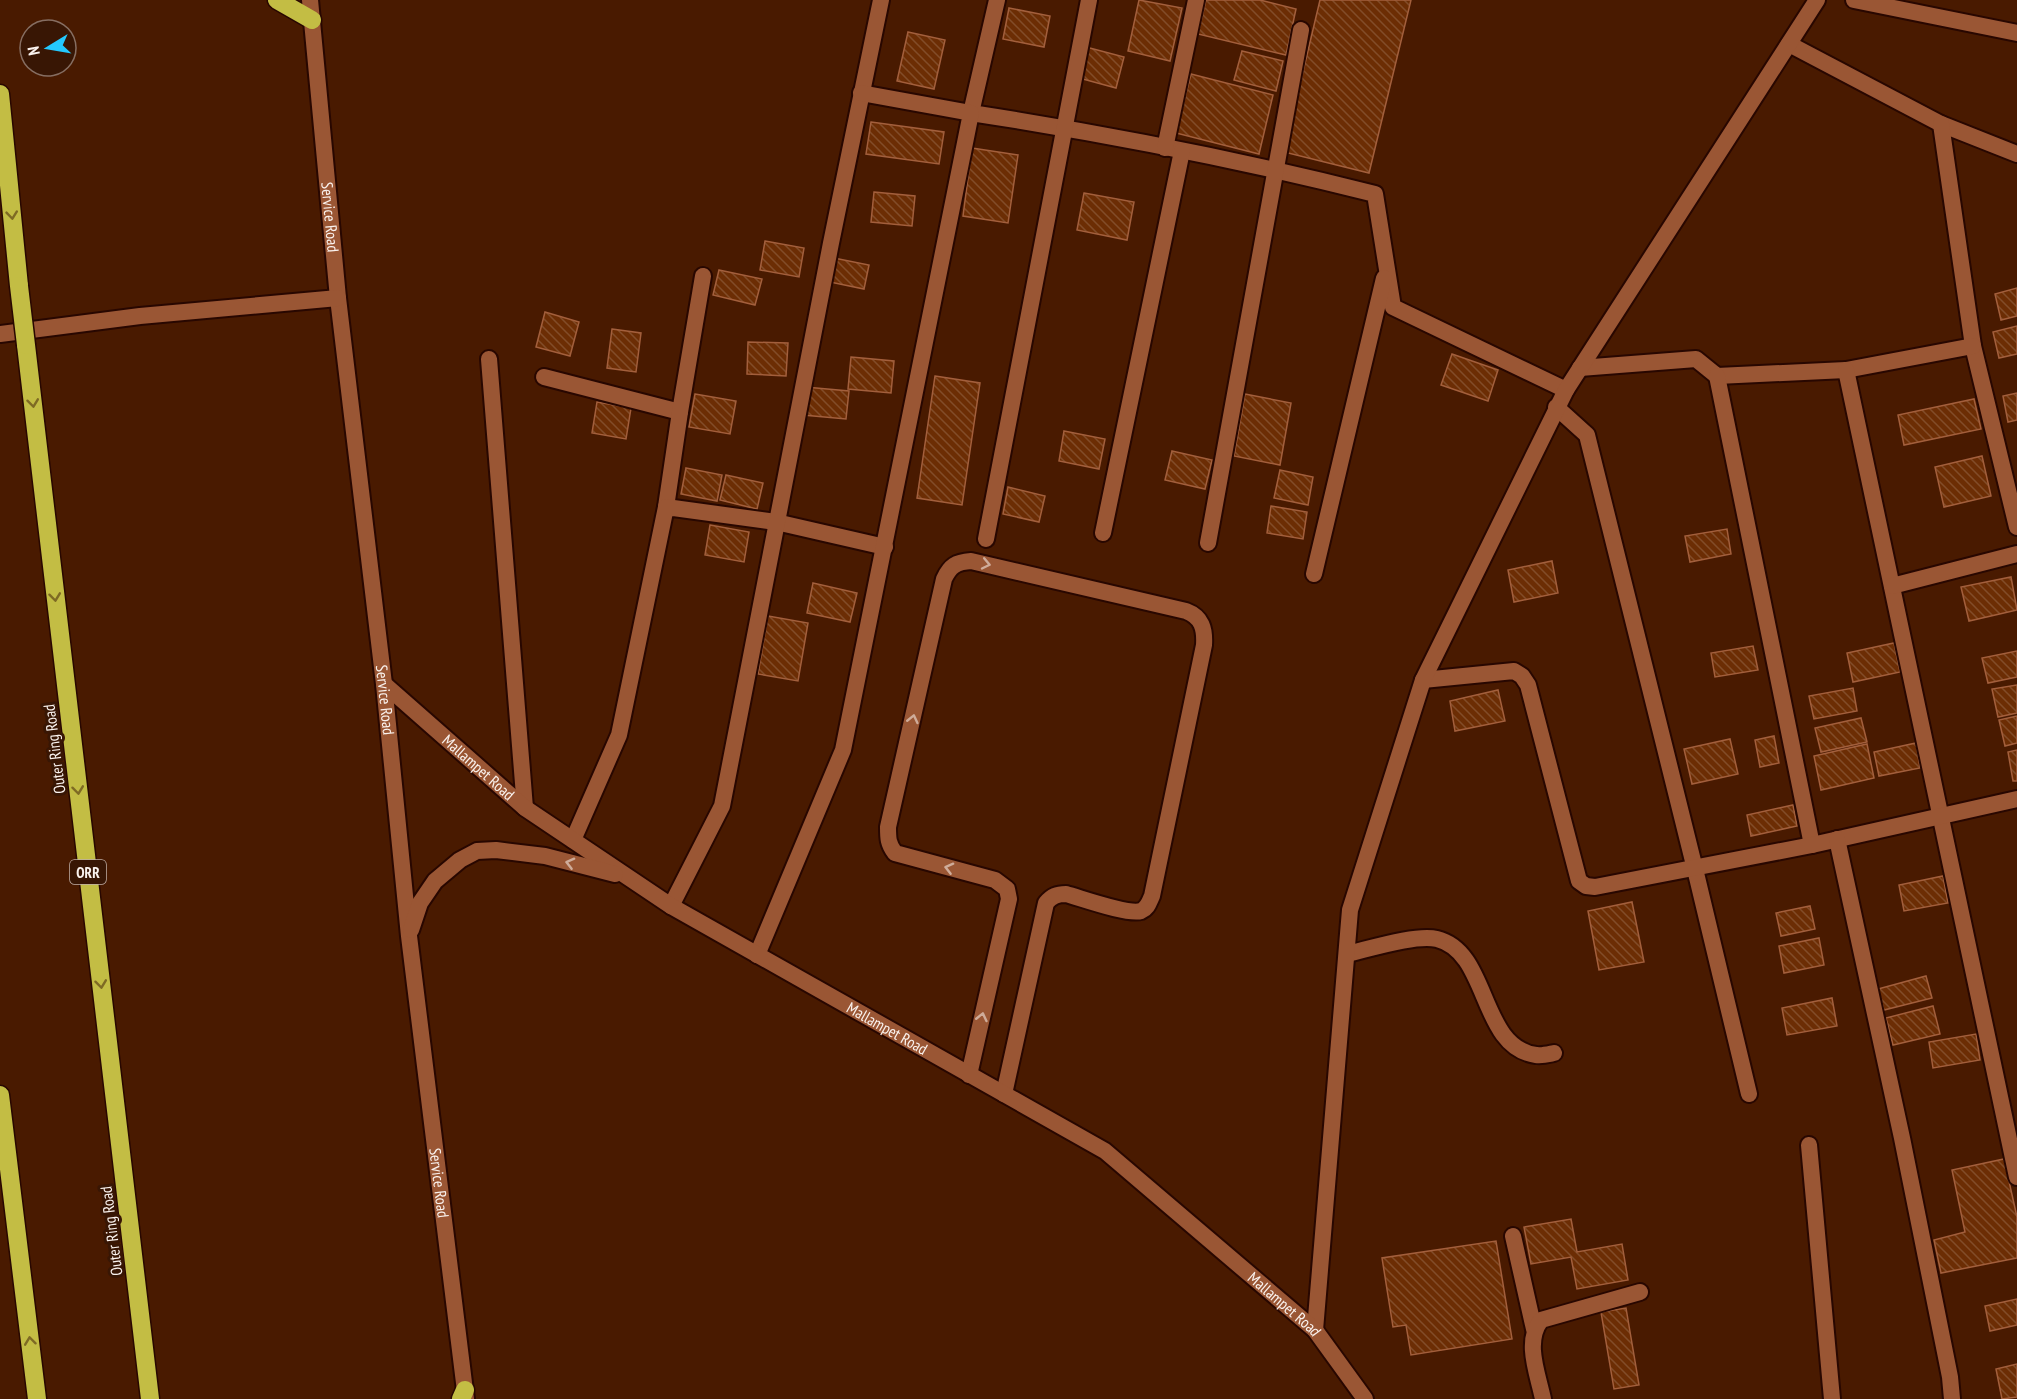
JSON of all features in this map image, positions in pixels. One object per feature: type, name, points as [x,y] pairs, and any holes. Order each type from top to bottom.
[{"type":"highway","points":[[277,0],[312,20]]},
{"type":"highway","name":"Outer Ring Road","points":[[0,94],[19,286],[150,1399]]},
{"type":"highway","points":[[0,1095],[37,1399]]},
{"type":"street","name":"Service Road","points":[[310,0],[338,298],[384,684],[409,936],[464,1396]]},
{"type":"street","points":[[670,906],[722,806],[776,522],[881,0]]},
{"type":"street","points":[[757,955],[843,750],[971,113],[997,0]]},
{"type":"street","points":[[986,539],[1089,0]]},
{"type":"street","points":[[1103,533],[1174,149],[1196,0]]},
{"type":"street","points":[[1315,1330],[1350,910],[1423,680],[1556,407],[1817,0]]},
{"type":"street","points":[[1854,0],[2017,33]]},
{"type":"street","points":[[1208,543],[1301,30]]},
{"type":"street","points":[[1789,44],[1941,124],[2017,154]]},
{"type":"street","points":[[861,93],[1064,127],[1276,169],[1374,194],[1393,307],[1566,390]]},
{"type":"street","points":[[1941,124],[1973,346],[2017,527]]},
{"type":"street","points":[[1314,574],[1387,268]]},
{"type":"street","points":[[573,840],[619,735],[666,507],[703,276]]},
{"type":"street","points":[[0,334],[140,316],[338,298]]},
{"type":"street","points":[[1717,376],[1846,370],[1973,346]]},
{"type":"street","points":[[489,359],[525,808]]},
{"type":"street","points":[[1580,368],[1696,359],[1717,376],[1812,845]]},
{"type":"street","points":[[1846,370],[2017,1177]]},
{"type":"street","points":[[544,377],[680,412]]},
{"type":"street","points":[[1556,407],[1587,435],[1749,1094]]},
{"type":"street","points":[[666,507],[776,522],[885,547]]},
{"type":"street","points":[[1892,586],[2017,554]]},
{"type":"street","points":[[969,1074],[1009,899],[1007,888],[995,880],[895,853],[888,839],[888,827],[944,579],[949,568],[959,561],[971,561],[1186,610],[1195,614],[1204,632],[1204,645],[1152,896],[1148,906],[1140,911],[1129,912],[1066,894],[1051,897],[1046,903],[1004,1094]]},
{"type":"street","points":[[1423,680],[1514,671],[1522,676],[1528,685],[1579,881],[1586,886],[1595,887],[1695,869],[2017,799]]},
{"type":"street","name":"Mallampet Road","points":[[384,684],[525,808],[670,906],[1105,1151],[1315,1330],[1365,1399]]},
{"type":"street","points":[[1837,839],[1904,1150],[1950,1377],[1952,1399]]},
{"type":"street","points":[[409,936],[420,903],[435,881],[460,860],[477,852],[496,850],[545,856],[627,877]]},
{"type":"street","points":[[1347,954],[1419,939],[1437,939],[1453,947],[1469,965],[1503,1035],[1520,1050],[1538,1055],[1554,1053]]},
{"type":"street","points":[[1809,1145],[1832,1399]]},
{"type":"street","points":[[1514,1236],[1534,1329],[1532,1343],[1543,1399]]},
{"type":"street","points":[[1534,1329],[1541,1320],[1640,1292]]},
{"type":"building","points":[[1139,0],[1182,8],[1170,61],[1128,51]]},
{"type":"building","points":[[1206,0],[1260,0],[1296,9],[1286,55],[1198,34]]},
{"type":"building","points":[[1320,0],[1411,0],[1369,173],[1284,152]]},
{"type":"building","points":[[1009,8],[1050,16],[1044,47],[1003,39]]},
{"type":"building","points":[[908,32],[945,40],[934,89],[897,81]]},
{"type":"building","points":[[1086,47],[1124,57],[1116,88],[1079,78]]},
{"type":"building","points":[[1242,51],[1283,61],[1276,91],[1234,80]]},
{"type":"building","points":[[1191,74],[1273,95],[1259,154],[1176,133]]},
{"type":"building","points":[[871,122],[944,132],[939,164],[866,154]]},
{"type":"building","points":[[972,148],[1018,155],[1008,223],[963,216]]},
{"type":"building","points":[[874,192],[915,196],[912,226],[871,222]]},
{"type":"building","points":[[1084,193],[1134,202],[1127,240],[1077,230]]},
{"type":"building","points":[[765,241],[804,248],[799,277],[760,270]]},
{"type":"building","points":[[829,257],[869,265],[864,289],[825,281]]},
{"type":"building","points":[[719,270],[762,279],[755,305],[713,295]]},
{"type":"building","points":[[2017,288],[2017,316],[2001,320],[1995,294]]},
{"type":"building","points":[[545,312],[579,322],[570,356],[536,347]]},
{"type":"building","points":[[2017,326],[2017,354],[1999,358],[1993,332]]},
{"type":"building","points":[[612,329],[641,333],[636,372],[607,368]]},
{"type":"building","points":[[748,342],[788,343],[786,376],[747,374]]},
{"type":"building","points":[[1452,354],[1498,370],[1488,401],[1441,385]]},
{"type":"building","points":[[851,357],[894,361],[891,393],[848,389]]},
{"type":"building","points":[[935,376],[980,383],[962,505],[917,498]]},
{"type":"building","points":[[805,387],[849,391],[846,419],[803,415]]},
{"type":"building","points":[[2017,393],[2017,420],[2008,422],[2003,396]]},
{"type":"building","points":[[695,394],[736,401],[730,434],[689,427]]},
{"type":"building","points":[[1245,394],[1291,403],[1280,465],[1234,456]]},
{"type":"building","points":[[1974,399],[1981,429],[1904,445],[1898,415]]},
{"type":"building","points":[[597,402],[631,408],[626,439],[592,433]]},
{"type":"building","points":[[1064,431],[1105,439],[1099,469],[1059,461]]},
{"type":"building","points":[[1172,451],[1212,460],[1205,489],[1165,480]]},
{"type":"building","points":[[1982,456],[1991,496],[1944,507],[1935,467]]},
{"type":"building","points":[[686,468],[722,475],[717,501],[681,494]]},
{"type":"building","points":[[1280,470],[1313,477],[1308,505],[1274,498]]},
{"type":"building","points":[[726,475],[763,483],[757,509],[720,500]]},
{"type":"building","points":[[1008,487],[1045,496],[1039,522],[1003,514]]},
{"type":"building","points":[[1271,506],[1307,512],[1303,539],[1267,533]]},
{"type":"building","points":[[710,525],[749,532],[744,562],[705,555]]},
{"type":"building","points":[[1727,529],[1731,554],[1690,562],[1685,536]]},
{"type":"building","points":[[1552,561],[1558,593],[1514,602],[1508,570]]},
{"type":"building","points":[[2011,577],[2017,610],[1969,621],[1961,587]]},
{"type":"building","points":[[813,583],[857,593],[850,622],[807,613]]},
{"type":"building","points":[[768,616],[808,623],[798,681],[758,674]]},
{"type":"building","points":[[1894,643],[1900,672],[1853,682],[1847,653]]},
{"type":"building","points":[[1753,646],[1758,670],[1715,677],[1711,653]]},
{"type":"building","points":[[2017,651],[2017,677],[1988,683],[1982,658]]},
{"type":"building","points":[[2017,685],[2017,713],[1998,717],[1992,689]]},
{"type":"building","points":[[1853,688],[1857,711],[1814,719],[1809,696]]},
{"type":"building","points":[[1498,690],[1505,721],[1455,731],[1450,701]]},
{"type":"building","points":[[2017,716],[2017,743],[2005,746],[1999,720]]},
{"type":"building","points":[[1861,718],[1867,742],[1821,752],[1815,728]]},
{"type":"building","points":[[1774,736],[1779,763],[1760,767],[1755,740]]},
{"type":"building","points":[[1730,739],[1738,774],[1692,784],[1684,749]]},
{"type":"building","points":[[1916,743],[1920,768],[1879,776],[1874,752]]},
{"type":"building","points":[[1867,744],[1874,778],[1821,790],[1814,756]]},
{"type":"building","points":[[2017,750],[2017,781],[2013,781],[2008,752]]},
{"type":"building","points":[[1793,805],[1797,826],[1751,836],[1747,815]]},
{"type":"building","points":[[1943,876],[1948,903],[1904,911],[1899,885]]},
{"type":"building","points":[[1632,902],[1644,962],[1599,970],[1588,911]]},
{"type":"building","points":[[1810,906],[1815,929],[1781,936],[1776,913]]},
{"type":"building","points":[[1819,938],[1824,965],[1784,973],[1779,946]]},
{"type":"building","points":[[1926,976],[1932,998],[1884,1010],[1878,989]]},
{"type":"building","points":[[1832,998],[1837,1026],[1787,1035],[1782,1008]]},
{"type":"building","points":[[1933,1006],[1940,1034],[1893,1045],[1886,1018]]},
{"type":"building","points":[[1976,1034],[1980,1060],[1933,1068],[1929,1042]]},
{"type":"building","points":[[2004,1159],[2017,1217],[2017,1258],[1941,1273],[1934,1240],[1965,1232],[1952,1170]]},
{"type":"building","points":[[1571,1219],[1577,1252],[1622,1244],[1628,1280],[1577,1289],[1571,1257],[1531,1264],[1524,1227]]},
{"type":"building","points":[[1496,1241],[1512,1339],[1411,1355],[1406,1325],[1393,1327],[1382,1258]]},
{"type":"building","points":[[2017,1299],[2017,1325],[1990,1331],[1985,1306]]},
{"type":"building","points":[[1626,1308],[1639,1385],[1614,1389],[1601,1312]]},
{"type":"building","points":[[2017,1364],[2017,1397],[2002,1399],[1996,1369]]}]
